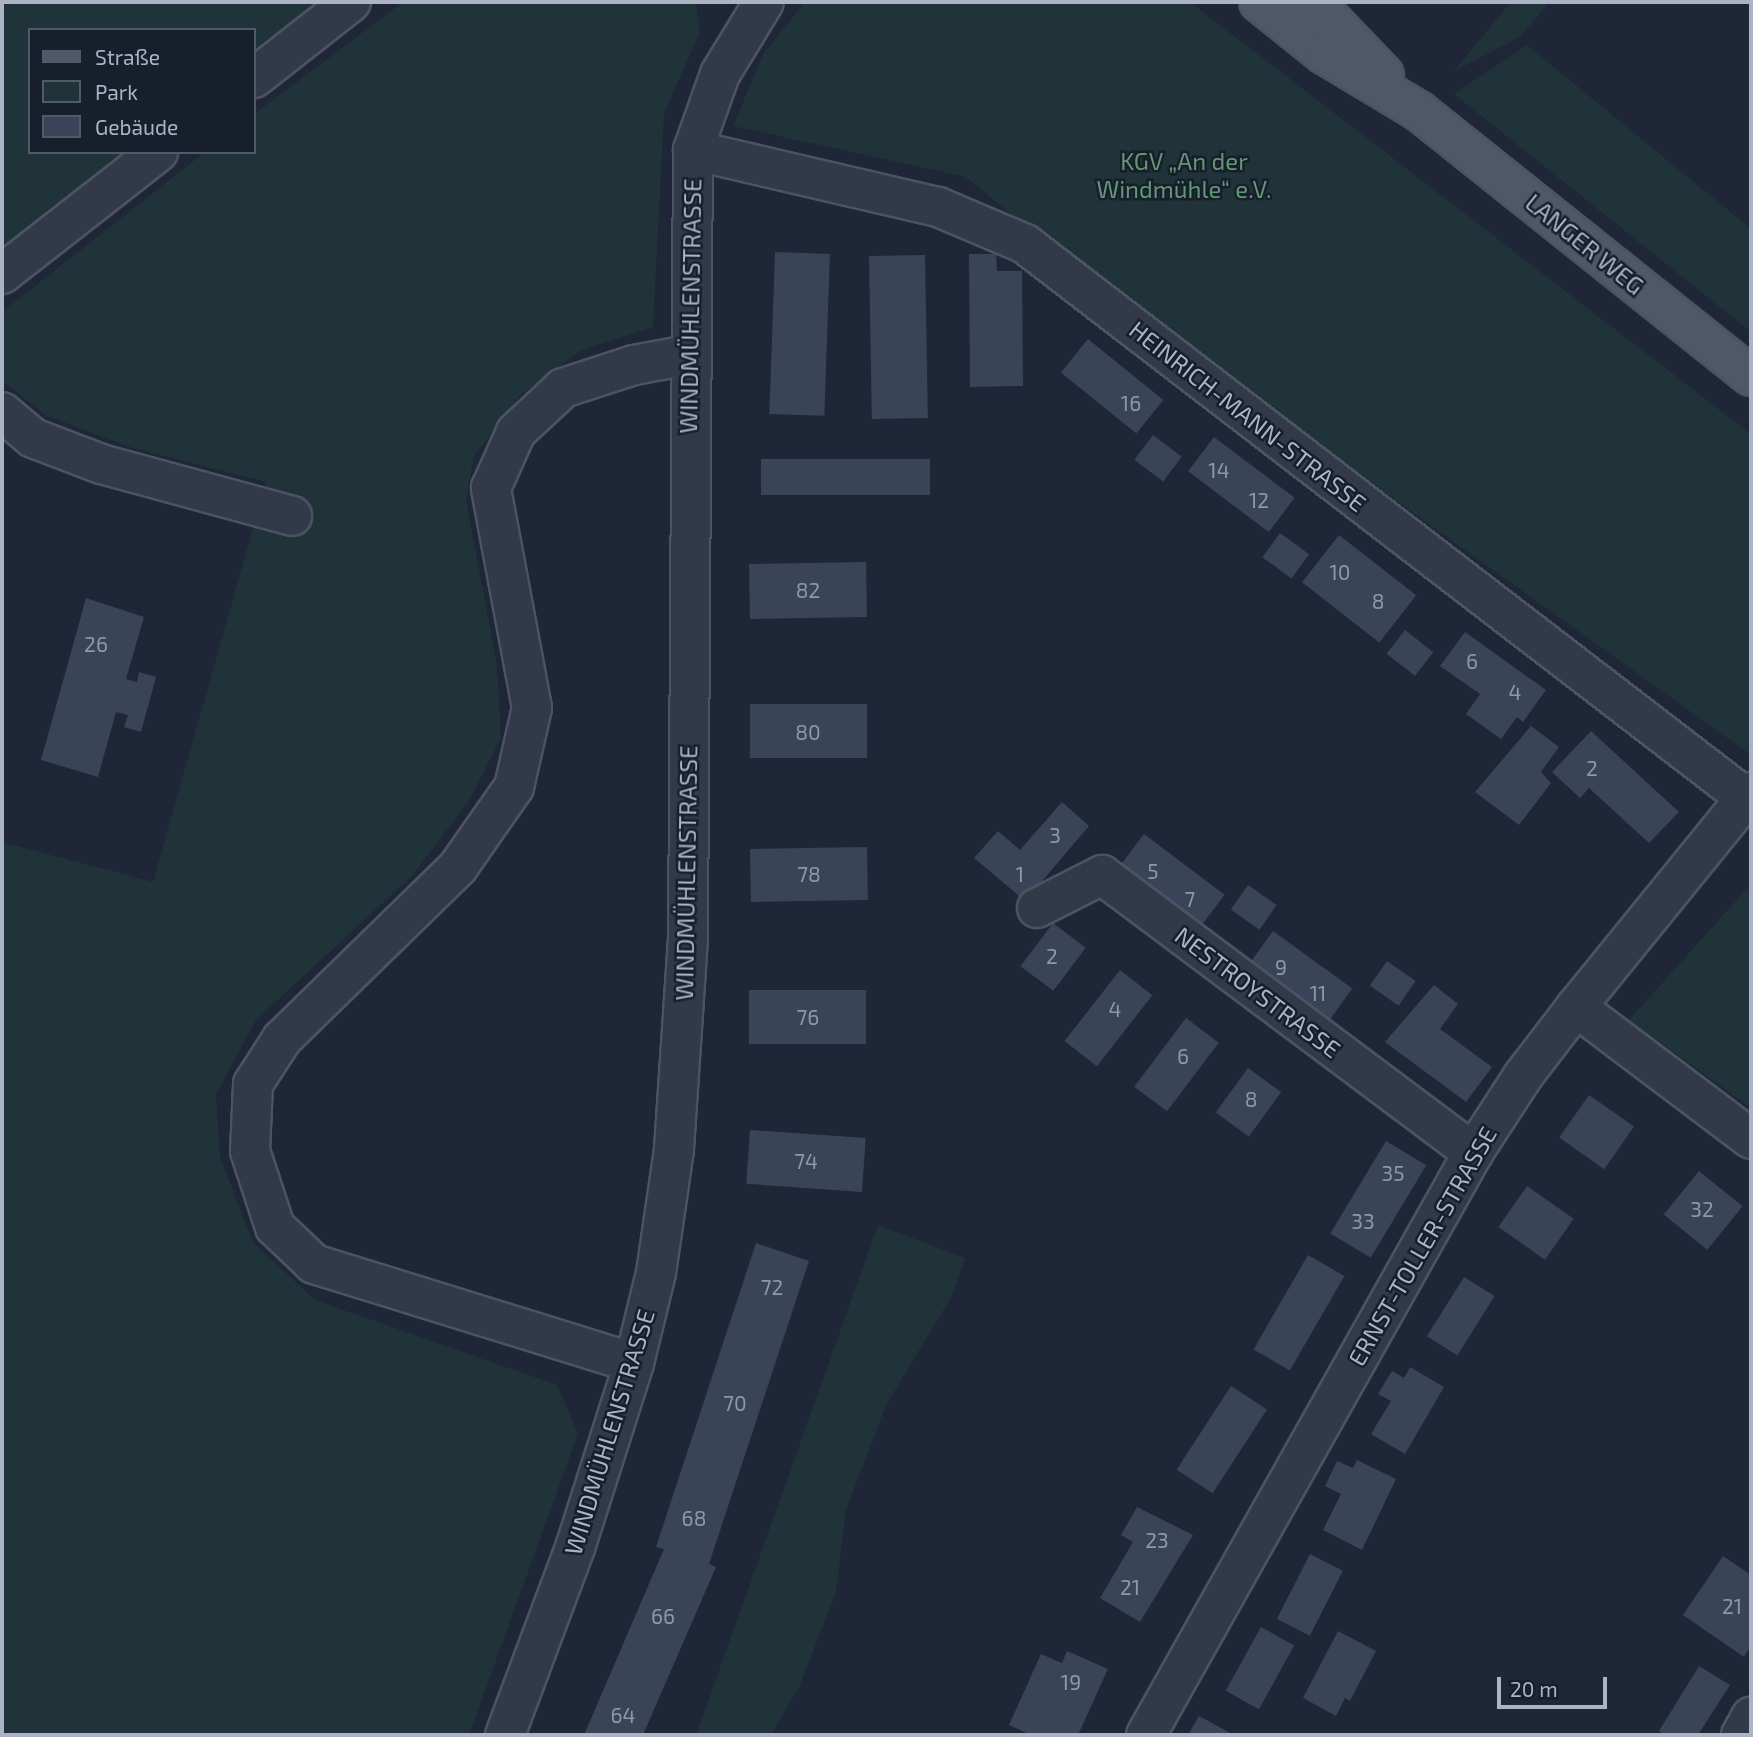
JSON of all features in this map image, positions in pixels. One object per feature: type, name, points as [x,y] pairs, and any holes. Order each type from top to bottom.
[{"type":"main road","name":"LANGER WEG","points":[[1259,2],[1324,54],[1420,112],[1751,376]]},
{"type":"main road","name":"LANGER WEG","points":[[1314,2],[1420,112]]},
{"type":"street","points":[[256,76],[351,2]]},
{"type":"street","name":"WINDMÜHLENSTRASSE","points":[[505,1735],[575,1548],[634,1363],[656,1273],[674,1149],[688,939],[688,355],[693,149],[720,74],[764,2]]},
{"type":"street","name":"HEINRICH-MANN-STRASSE","points":[[693,149],[938,207],[1025,244],[1749,795]]},
{"type":"street","points":[[2,274],[155,154]]},
{"type":"street","points":[[634,1363],[314,1264],[275,1227],[250,1151],[253,1084],[282,1039],[458,866],[514,787],[532,708],[491,488],[516,432],[564,388],[634,365],[688,355]]},
{"type":"street","points":[[2,412],[33,438],[101,464],[292,516]]},
{"type":"street","name":"ERNST-TOLLER-STRASSE","points":[[1146,1735],[1473,1153],[1523,1076],[1576,1007],[1749,795]]},
{"type":"street","name":"NESTROYSTRASSE","points":[[1037,908],[1102,875],[1473,1153]]},
{"type":"street","points":[[1576,1007],[1751,1139]]},
{"type":"street","points":[[1741,1735],[1751,1717]]},
{"type":"green space","points":[[2,2],[329,2],[256,57],[256,28],[28,28],[28,154],[125,154],[2,248]]},
{"type":"green space","points":[[403,2],[696,2],[700,32],[664,113],[653,327],[580,351],[521,395],[474,456],[466,499],[497,666],[501,738],[469,801],[412,876],[256,1020],[216,1094],[220,1157],[253,1242],[315,1300],[557,1385],[578,1434],[469,1735],[2,1735],[2,842],[153,882],[266,482],[130,447],[47,416],[2,381],[2,312],[202,154],[256,154],[256,112]]},
{"type":"green space","name":"KGV „An der Windmühle“ e.V.","points":[[805,2],[1190,2],[1751,434],[1751,755],[1098,287],[966,177],[733,126],[763,54]]},
{"type":"green space","points":[[1511,2],[1550,2],[1520,37],[1453,72]]},
{"type":"green space","points":[[1527,45],[1751,229],[1750,331],[1454,94]]},
{"type":"green space","points":[[1751,884],[1751,1108],[1629,1020]]},
{"type":"green space","points":[[878,1225],[965,1258],[953,1294],[886,1405],[846,1510],[836,1592],[800,1685],[771,1735],[696,1735]]},
{"type":"building","points":[[775,252],[830,254],[824,416],[769,414]]},
{"type":"building","points":[[969,254],[996,254],[997,271],[1022,271],[1023,386],[970,387]]},
{"type":"building","points":[[925,255],[928,418],[872,419],[869,256]]},
{"type":"building","points":[[1088,339],[1163,400],[1136,433],[1061,372]]},
{"type":"building","points":[[1153,435],[1182,457],[1163,481],[1134,460]]},
{"type":"building","points":[[1214,437],[1295,498],[1269,532],[1188,471]]},
{"type":"building","points":[[761,459],[930,459],[930,495],[761,495]]},
{"type":"building","points":[[1280,533],[1309,554],[1291,578],[1262,557]]},
{"type":"building","points":[[1339,535],[1416,595],[1379,643],[1302,582]]},
{"type":"building","points":[[866,562],[867,617],[750,619],[749,564]]},
{"type":"building","points":[[86,598],[144,617],[126,679],[137,682],[139,672],[156,677],[141,732],[124,727],[128,715],[116,712],[98,777],[41,760]]},
{"type":"building","points":[[1405,630],[1433,652],[1415,676],[1387,654]]},
{"type":"building","points":[[1465,632],[1546,690],[1523,722],[1517,717],[1501,739],[1466,714],[1480,694],[1440,666]]},
{"type":"building","points":[[750,704],[867,704],[867,758],[750,758]]},
{"type":"building","points":[[1531,726],[1559,747],[1541,772],[1551,783],[1519,825],[1475,792]]},
{"type":"building","points":[[1591,731],[1679,812],[1649,843],[1589,788],[1580,798],[1552,772]]},
{"type":"building","points":[[1062,802],[1089,826],[1025,901],[974,858],[998,831],[1020,850]]},
{"type":"building","points":[[1144,834],[1225,895],[1199,929],[1118,868]]},
{"type":"building","points":[[867,847],[868,900],[751,902],[750,849]]},
{"type":"building","points":[[1248,885],[1277,905],[1259,930],[1231,910]]},
{"type":"building","points":[[1053,923],[1086,948],[1053,991],[1021,966]]},
{"type":"building","points":[[1273,931],[1352,989],[1327,1023],[1248,966]]},
{"type":"building","points":[[1387,961],[1416,981],[1398,1006],[1370,986]]},
{"type":"building","points":[[1120,970],[1152,995],[1097,1066],[1065,1041]]},
{"type":"building","points":[[1434,985],[1458,1004],[1440,1029],[1492,1067],[1466,1102],[1385,1042]]},
{"type":"building","points":[[749,990],[866,990],[866,1044],[749,1044]]},
{"type":"building","points":[[1186,1018],[1219,1043],[1167,1111],[1134,1087]]},
{"type":"building","points":[[1248,1068],[1281,1092],[1249,1137],[1216,1112]]},
{"type":"building","points":[[1589,1095],[1634,1127],[1604,1169],[1559,1138]]},
{"type":"building","points":[[750,1130],[866,1138],[862,1192],[746,1184]]},
{"type":"building","points":[[1386,1141],[1426,1165],[1371,1258],[1330,1234]]},
{"type":"building","points":[[1699,1171],[1743,1206],[1707,1250],[1664,1215]]},
{"type":"building","points":[[1527,1186],[1574,1219],[1545,1260],[1498,1227]]},
{"type":"building","points":[[756,1243],[809,1261],[709,1564],[716,1567],[643,1735],[584,1735],[664,1549],[656,1547]]},
{"type":"building","points":[[1308,1255],[1344,1276],[1290,1370],[1254,1349]]},
{"type":"building","points":[[1464,1277],[1495,1296],[1457,1355],[1427,1336]]},
{"type":"building","points":[[1410,1367],[1444,1387],[1405,1454],[1371,1434],[1391,1401],[1378,1394],[1392,1371],[1404,1378]]},
{"type":"building","points":[[1231,1386],[1267,1409],[1213,1493],[1177,1470]]},
{"type":"building","points":[[1357,1460],[1396,1479],[1362,1550],[1323,1530],[1341,1494],[1325,1486],[1337,1461],[1353,1468]]},
{"type":"building","points":[[1137,1507],[1193,1535],[1140,1622],[1100,1598],[1133,1542],[1121,1535]]},
{"type":"building","points":[[1310,1554],[1343,1571],[1310,1636],[1277,1619]]},
{"type":"building","points":[[1723,1556],[1751,1575],[1751,1646],[1744,1657],[1683,1615]]},
{"type":"building","points":[[1261,1627],[1294,1645],[1259,1709],[1226,1691]]},
{"type":"building","points":[[1338,1631],[1376,1651],[1350,1701],[1345,1698],[1336,1716],[1303,1698]]},
{"type":"building","points":[[1067,1651],[1108,1669],[1078,1735],[1031,1735],[1009,1725],[1041,1654],[1062,1663]]},
{"type":"building","points":[[1699,1666],[1730,1685],[1698,1735],[1665,1735],[1659,1731]]},
{"type":"building","points":[[1199,1716],[1234,1735],[1188,1735]]}]
